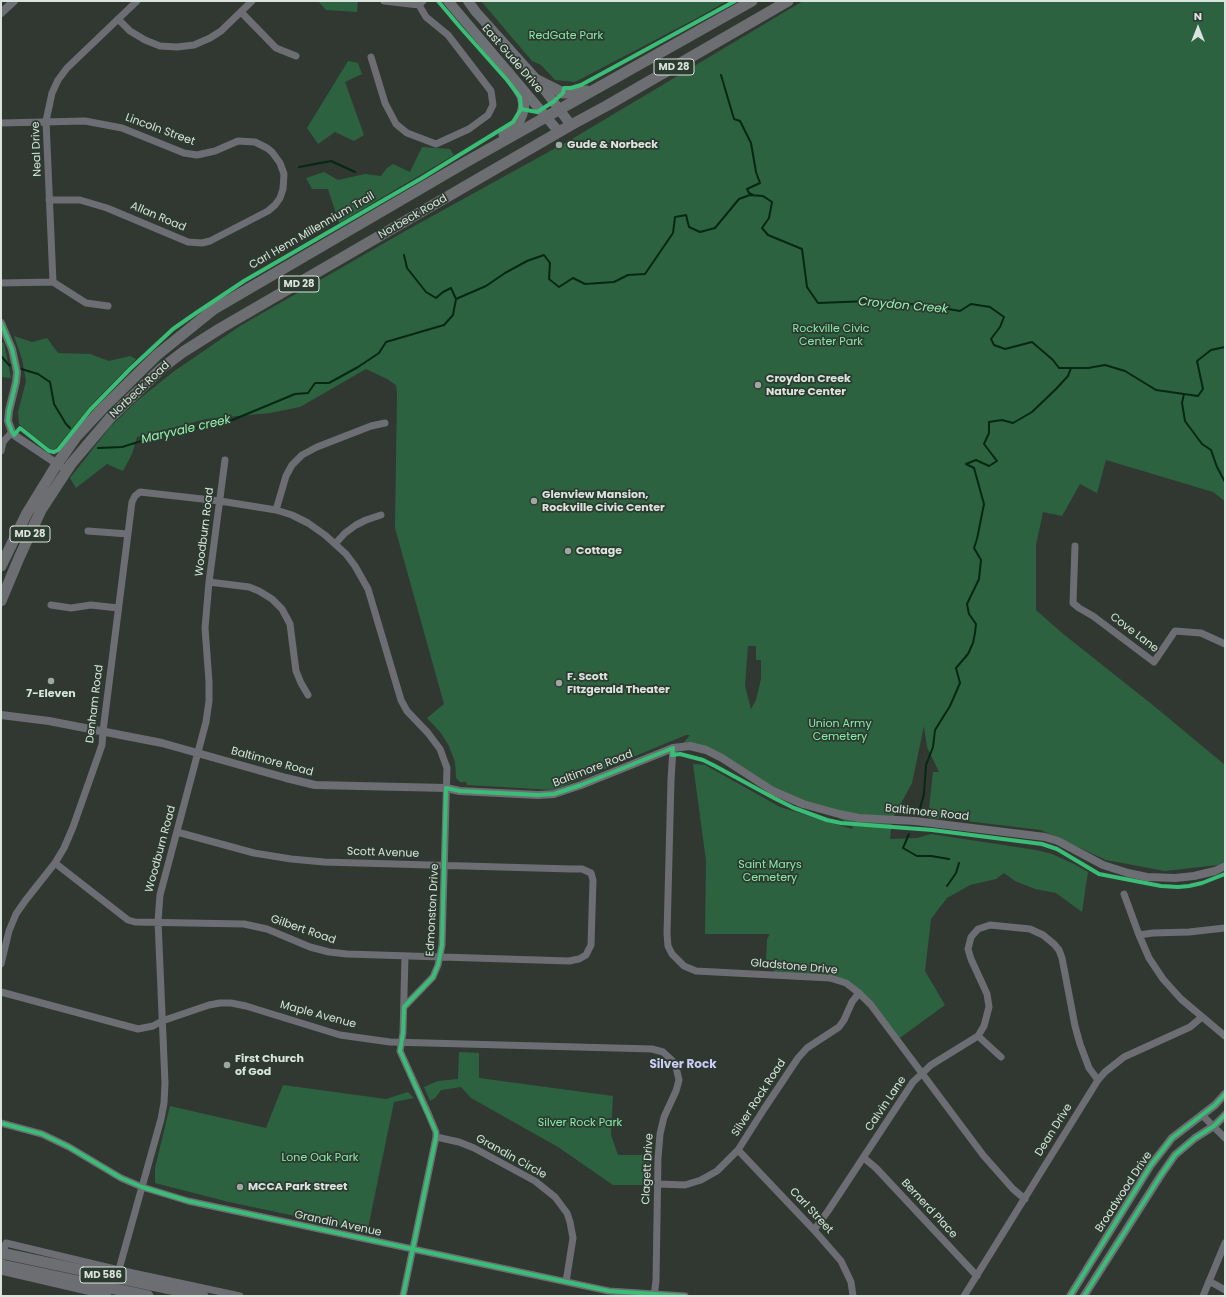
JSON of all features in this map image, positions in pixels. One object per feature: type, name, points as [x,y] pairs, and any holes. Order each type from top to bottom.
[{"type":"main road","name":"East Gude Drive","points":[[448,1],[559,132]]},
{"type":"main road","name":"East Gude Drive","points":[[468,1],[476,12],[537,80],[571,125]]},
{"type":"main road","name":"Norbeck Road","points":[[57,464],[76,437],[133,377],[157,354],[214,309],[486,151],[752,1]]},
{"type":"main road","name":"Norbeck Road","points":[[67,471],[110,418],[162,368],[183,352],[221,328],[788,1]]},
{"type":"main road","points":[[486,151],[518,123],[524,109],[522,96],[508,72]]},
{"type":"main road","points":[[537,80],[563,93],[575,93],[596,89]]},
{"type":"main road","name":"MD 28","points":[[1,566],[27,513],[57,464]]},
{"type":"main road","name":"MD 28","points":[[1,601],[41,510],[67,471]]},
{"type":"main road","name":"MD 586","points":[[1,1257],[114,1283],[203,1296]]},
{"type":"main road","name":"MD 586","points":[[114,1283],[148,1296]]},
{"type":"street","points":[[1,13],[14,1]]},
{"type":"street","name":"Neal Drive","points":[[53,282],[46,121],[52,93],[58,80],[67,68],[137,1]]},
{"type":"street","points":[[118,20],[130,31],[145,40],[160,46],[177,47],[194,45],[221,31],[252,1]]},
{"type":"street","points":[[371,57],[385,104],[396,124],[407,133],[436,144],[468,129],[488,115],[493,105],[491,91],[448,35],[426,18],[421,3],[384,1]]},
{"type":"street","points":[[241,12],[276,48],[296,56]]},
{"type":"street","name":"Lincoln Street","points":[[1,123],[85,121],[122,128],[184,153],[197,155],[215,151],[238,141],[255,142],[268,148],[272,152],[280,163],[284,174],[283,189],[275,205]]},
{"type":"street","name":"Allan Road","points":[[50,200],[80,200],[107,208],[188,242],[202,243],[210,241],[268,211],[275,205]]},
{"type":"street","points":[[1,284],[53,282],[86,303],[108,306]]},
{"type":"street","points":[[1,324],[12,350],[17,372],[8,421],[12,432],[14,435],[67,471]]},
{"type":"street","points":[[276,510],[286,476],[292,465],[302,455],[317,447],[371,426],[384,423]]},
{"type":"street","points":[[1,451],[3,442],[12,432]]},
{"type":"street","name":"Woodburn Road","points":[[114,1283],[161,1120],[164,1103],[165,1083],[158,921],[160,895],[206,722],[209,701],[209,682],[205,628],[209,582],[225,460]]},
{"type":"street","name":"Edmonston Drive","points":[[135,496],[140,492],[220,501],[276,510],[292,515],[308,523],[325,535],[346,554],[355,566],[368,589],[396,687],[407,711],[428,734],[443,754],[447,768],[442,945],[440,957],[433,977],[404,1007]]},
{"type":"street","name":"Denham Road","points":[[1,964],[9,931],[16,914],[55,864],[64,848],[73,827],[102,744],[132,502],[135,496]]},
{"type":"street","points":[[335,544],[345,533],[356,525],[381,515]]},
{"type":"street","points":[[88,531],[128,534]]},
{"type":"street","name":"Cove Lane","points":[[1075,546],[1073,603],[1093,616],[1154,662],[1175,631],[1201,633],[1225,644]]},
{"type":"street","points":[[209,582],[249,587],[272,599],[282,609],[290,624],[296,671],[308,695]]},
{"type":"street","points":[[51,605],[71,608],[91,605],[118,608]]},
{"type":"street","name":"Baltimore Road","points":[[1,715],[50,721],[162,743],[315,785],[446,788],[460,791],[538,795],[554,794],[581,785],[673,748],[690,746],[706,750],[722,758],[773,791],[803,804],[839,814],[859,818],[915,821],[1045,837],[1058,841],[1103,865],[1128,874],[1147,877],[1174,878],[1194,876],[1215,871],[1225,866]]},
{"type":"street","name":"Gladstone Drive","points":[[673,748],[666,934],[668,946],[672,954],[684,966],[696,971],[830,978],[846,983],[871,1005],[983,1155],[1025,1199]]},
{"type":"street","name":"Scott Avenue","points":[[177,832],[254,853],[291,860],[571,870],[582,869],[591,874],[592,880],[591,945],[586,955]]},
{"type":"street","name":"Gilbert Road","points":[[55,864],[128,920],[135,922],[158,921],[244,924],[268,929],[310,947],[329,952],[347,954],[569,961],[579,959],[586,955]]},
{"type":"street","points":[[1124,894],[1139,935],[1150,958],[1163,979],[1181,998],[1225,1036]]},
{"type":"street","points":[[1001,1057],[978,1036],[984,1026],[989,1007],[987,994],[968,949],[971,937],[978,929],[990,925],[1030,929],[1043,935],[1059,950],[1080,1044],[1089,1068],[1098,1080]]},
{"type":"street","points":[[1139,935],[1225,928]]},
{"type":"street","points":[[403,1296],[436,1137],[436,1132],[400,1051],[403,1033],[405,956]]},
{"type":"street","name":"Maple Avenue","points":[[1,992],[138,1029],[153,1026],[162,1021],[208,1005],[220,1002],[230,1002],[340,1035],[390,1042],[652,1049],[663,1052]]},
{"type":"street","name":"Silver Rock Road","points":[[658,1184],[685,1185],[701,1180],[717,1171],[738,1150],[798,1058],[807,1048],[839,1027],[844,1020],[852,1002],[859,993]]},
{"type":"street","name":"Dean Drive","points":[[964,1296],[1098,1080],[1105,1072],[1124,1057],[1190,1027],[1202,1017]]},
{"type":"street","name":"Calvin Lane","points":[[814,1230],[828,1212],[913,1082],[932,1065],[978,1036]]},
{"type":"street","name":"Clagett Drive","points":[[654,1295],[656,1281],[660,1134],[664,1117],[676,1091],[679,1080],[675,1063],[663,1052]]},
{"type":"street","name":"Broadwood Drive","points":[[1070,1296],[1151,1165],[1172,1138],[1202,1115],[1225,1094]]},
{"type":"street","points":[[1202,1115],[1225,1138]]},
{"type":"street","name":"Broadwood Drive","points":[[1084,1296],[1160,1175],[1175,1155],[1195,1138],[1214,1126],[1225,1115]]},
{"type":"street","name":"Grandin Avenue","points":[[1,1123],[49,1137],[70,1147],[122,1178],[142,1187],[188,1201],[609,1291],[685,1296]]},
{"type":"street","name":"Grandin Circle","points":[[436,1137],[458,1142],[474,1148],[535,1181],[555,1197],[567,1213],[573,1238],[566,1282]]},
{"type":"street","name":"Carl Street","points":[[738,1150],[814,1230],[841,1261],[851,1282],[853,1296]]},
{"type":"street","name":"Bernerd Place","points":[[864,1158],[876,1168],[976,1276]]},
{"type":"street","points":[[1,1257],[6,1243],[114,1283]]},
{"type":"street","points":[[1203,1296],[1225,1243]]},
{"type":"street","points":[[1,1271],[240,1296]]},
{"type":"street","points":[[1209,1281],[1225,1290]]},
{"type":"green space","points":[[318,1],[358,1],[357,12],[326,10]]},
{"type":"green space","name":"RedGate Park","points":[[481,1],[727,1],[575,82],[555,80],[541,65],[532,61]]},
{"type":"green space","name":"Rockville Civic Center Park","points":[[803,1],[1225,1],[1225,501],[1213,492],[1106,460],[1097,493],[1080,484],[1062,516],[1043,512],[1036,545],[1036,610],[1062,633],[1225,765],[1225,861],[1218,865],[1165,871],[1106,860],[1041,830],[928,818],[933,772],[939,772],[927,747],[924,726],[912,783],[892,820],[890,839],[917,838],[931,834],[1036,850],[1052,854],[1088,872],[1082,912],[1056,893],[1035,889],[1015,881],[1004,873],[996,879],[970,885],[947,898],[931,919],[925,971],[945,1005],[897,1040],[871,1005],[846,983],[774,975],[774,964],[766,963],[767,939],[770,934],[705,934],[706,861],[693,764],[705,765],[780,807],[852,829],[853,827],[830,812],[803,804],[722,758],[681,746],[690,735],[686,735],[554,790],[467,785],[466,782],[460,782],[456,778],[455,762],[449,746],[441,733],[427,718],[444,704],[395,528],[396,385],[366,369],[300,407],[270,413],[206,419],[137,437],[132,454],[123,471],[107,464],[76,488],[70,478],[110,427],[138,400],[173,372],[240,326],[407,230],[572,139]],"holes":[[[748,646],[756,646],[756,660],[761,660],[761,679],[756,700],[751,709],[745,686]]]},
{"type":"green space","points":[[348,61],[358,63],[362,74],[345,82],[364,135],[354,141],[335,132],[318,144],[307,128]]},
{"type":"green space","points":[[422,147],[450,149],[454,155],[339,223],[328,189],[312,189],[306,178],[324,172],[338,180],[365,174],[381,176],[387,168],[393,164],[410,172]]},
{"type":"green space","points":[[14,336],[32,342],[47,338],[58,353],[90,354],[109,361],[130,356],[136,359],[91,405],[57,447],[55,449],[50,449],[19,424],[18,412],[26,381],[22,359]]},
{"type":"green space","points":[[1,342],[4,343],[11,378],[1,377]]},
{"type":"green space","name":"Silver Rock Park","points":[[459,1052],[479,1053],[479,1078],[613,1096],[611,1135],[618,1155],[649,1155],[649,1185],[613,1185],[558,1147],[471,1098],[461,1087],[441,1090],[435,1098],[430,1101],[424,1087],[438,1081],[458,1079]]},
{"type":"green space","name":"Lone Oak Park","points":[[283,1085],[386,1099],[408,1092],[414,1098],[394,1102],[367,1233],[361,1230],[229,1202],[155,1183],[155,1168],[170,1106],[266,1128]]},
{"type":"waterway","points":[[721,75],[734,119],[740,121],[751,143],[756,172],[760,183],[747,189],[749,193],[753,195]]},
{"type":"waterway","points":[[299,167],[331,161],[355,172]]},
{"type":"waterway","name":"Croydon Creek","points":[[98,448],[122,447],[164,434],[230,421],[295,394],[308,393],[315,383],[329,383],[358,367],[379,353],[386,342],[444,325],[453,315],[456,299],[486,286],[505,273],[527,261],[544,255],[550,263],[549,279],[559,287],[573,278],[585,284],[614,282],[628,275],[645,274],[673,233],[675,217],[686,215],[689,227],[700,232],[715,228],[739,199],[750,195],[763,196],[772,202],[769,218],[762,228],[768,235],[802,249],[807,287],[818,303],[870,301],[924,305],[960,311],[971,304],[990,307],[1004,317],[1000,327],[991,339],[994,345],[1005,349],[1032,342],[1053,360],[1059,368],[1088,368],[1105,365],[1125,371],[1156,390],[1198,396],[1203,389],[1197,361],[1211,350],[1225,347]]},
{"type":"waterway","points":[[404,255],[407,268],[426,292],[436,298],[451,288],[456,299]]},
{"type":"waterway","name":"Maryvale creek","points":[[1,356],[9,365],[14,366]]},
{"type":"waterway","name":"Maryvale creek","points":[[18,368],[38,374],[50,382],[54,404],[70,428]]},
{"type":"waterway","points":[[919,812],[924,794],[926,765],[933,747],[935,730],[950,706],[960,683],[956,668],[968,654],[973,643],[975,633],[976,624],[969,614],[967,604],[979,579],[981,560],[974,548],[984,504],[974,468],[966,464],[976,460],[989,466],[997,461],[984,444],[989,433],[989,422],[1002,420],[1013,423],[1032,412],[1068,376],[1071,368]]},
{"type":"waterway","points":[[1184,394],[1182,403],[1185,421],[1202,444],[1211,450],[1217,467],[1225,482]]},
{"type":"waterway","points":[[909,834],[903,848],[917,856],[931,856],[949,859]]},
{"type":"waterway","points":[[947,886],[956,873],[959,863]]},
{"type":"cycle path","name":"Carl Henn Millennium Trail","points":[[1,323],[12,349],[17,372],[8,421],[12,432],[14,435],[20,428],[49,451],[54,452],[58,450],[90,410],[130,369],[173,329],[244,281],[422,178],[513,122],[521,109],[520,97],[438,1]]},
{"type":"cycle path","points":[[521,109],[537,112],[553,102],[563,93],[564,88],[571,88],[581,85],[735,1]]},
{"type":"cycle path","points":[[403,1296],[436,1132],[400,1051],[403,1033],[404,1007],[433,977],[438,965],[442,945],[446,788],[460,791],[538,795],[554,794],[581,785],[673,748],[672,755],[680,754],[703,760],[794,808],[827,820],[841,823],[932,830],[1042,844],[1057,849],[1099,874],[1161,886],[1189,886],[1202,883],[1225,874]]},
{"type":"cycle path","points":[[1070,1296],[1151,1165],[1172,1138],[1215,1105],[1225,1094]]},
{"type":"cycle path","points":[[1084,1296],[1175,1155],[1195,1138],[1214,1126],[1225,1115]]},
{"type":"cycle path","points":[[1,1123],[42,1134],[69,1147],[121,1178],[142,1187],[188,1201],[609,1291],[685,1296]]},
{"type":"place","name":"Gude & Norbeck","points":[[559,145]]},
{"type":"place","name":"Croydon Creek Nature Center","points":[[758,385]]},
{"type":"place","name":"Glenview Mansion, Rockville Civic Center","points":[[534,501]]},
{"type":"place","name":"Cottage","points":[[568,551]]},
{"type":"place","name":"7-Eleven","points":[[51,681]]},
{"type":"place","name":"F. Scott FItzgerald Theater","points":[[559,683]]},
{"type":"place","name":"First Church of God","points":[[227,1065]]},
{"type":"place","name":"MCCA Park Street","points":[[240,1187]]},
{"type":"district","name":"Silver Rock","points":[[683,1065]]},
{"type":"park label","name":"Union Army Cemetery","points":[[840,730]]},
{"type":"park label","name":"Saint Marys Cemetery","points":[[770,871]]}]
